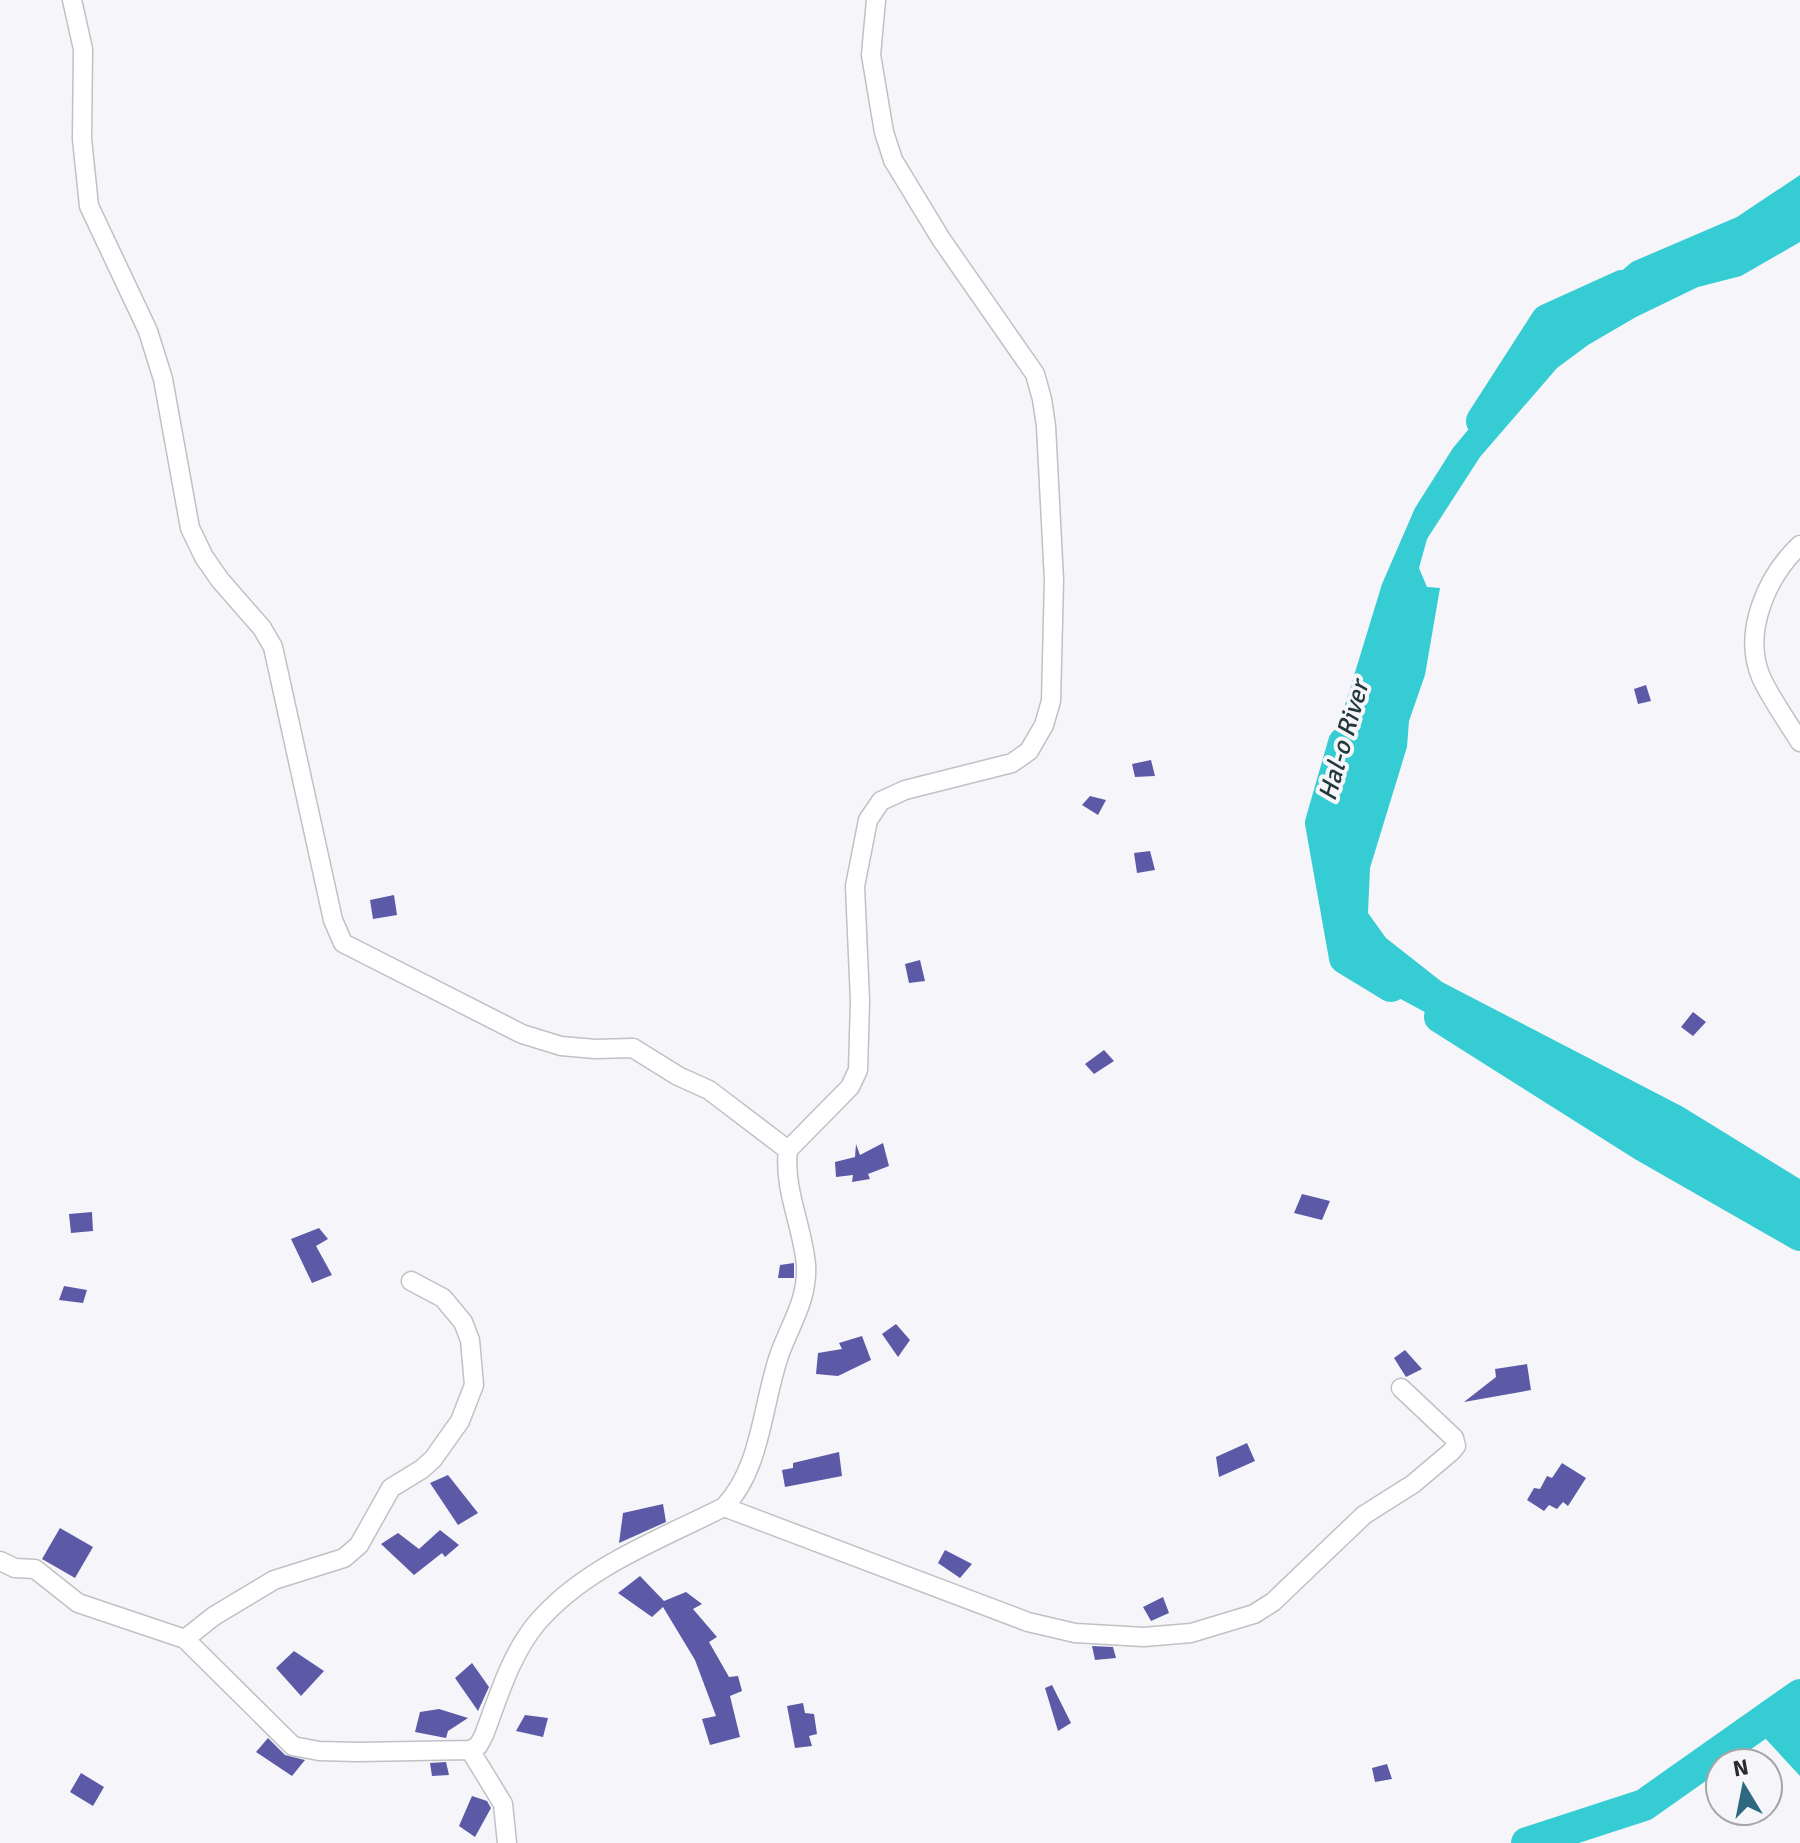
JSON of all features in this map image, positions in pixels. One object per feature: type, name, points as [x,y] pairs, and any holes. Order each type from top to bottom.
[{"type":"street","points":[[0,1561],[15,1568],[35,1569],[78,1603],[185,1639],[293,1746],[319,1751],[358,1752],[470,1750],[478,1746],[484,1735],[509,1668],[535,1625],[560,1600],[597,1570],[724,1507],[739,1491],[761,1426],[780,1353],[801,1308],[806,1265],[791,1188],[788,1150],[709,1090],[678,1076],[633,1048],[561,1046],[522,1034],[343,943],[333,920],[273,647],[262,628],[220,580],[190,528],[163,379],[148,331],[89,206],[82,139],[83,49],[72,0]]},
{"type":"street","points":[[788,1150],[850,1087],[858,1070],[860,1001],[855,886],[868,820],[881,801],[905,790],[1012,763],[1029,751],[1044,725],[1051,701],[1054,580],[1042,399],[1035,374],[941,239],[893,160],[884,132],[871,55],[876,0]]},
{"type":"street","points":[[1800,545],[1777,572],[1764,597],[1755,626],[1761,676],[1800,742]]},
{"type":"street","points":[[185,1639],[214,1616],[274,1580],[344,1558],[359,1545],[391,1488],[433,1459],[460,1421],[474,1385],[467,1331],[443,1298],[411,1281]]},
{"type":"street","points":[[724,1507],[1028,1622],[1075,1633],[1114,1636],[1191,1633],[1254,1614],[1273,1602],[1364,1515],[1413,1484],[1452,1451],[1456,1446],[1454,1438],[1401,1388]]},
{"type":"street","points":[[470,1750],[503,1804],[507,1843]]},
{"type":"water","points":[[1800,175],[1800,242],[1741,276],[1698,287],[1636,317],[1588,345],[1557,368],[1480,457],[1427,539],[1419,568],[1427,587],[1440,588],[1425,675],[1409,721],[1407,747],[1370,868],[1368,913],[1386,938],[1442,982],[1683,1107],[1800,1179],[1800,1227],[1647,1132],[1371,983],[1337,943],[1327,916],[1334,741],[1382,584],[1415,508],[1453,448],[1547,335],[1632,262],[1737,217]]},
{"type":"water","points":[[1800,1689],[1800,1776],[1784,1759],[1784,1747],[1773,1747],[1764,1737]]},
{"type":"building","points":[[1646,685],[1651,701],[1638,704],[1634,689]]},
{"type":"building","points":[[1151,760],[1155,776],[1135,777],[1132,764]]},
{"type":"building","points":[[1090,796],[1106,800],[1098,815],[1082,805]]},
{"type":"building","points":[[1150,851],[1155,870],[1137,873],[1134,853]]},
{"type":"building","points":[[394,895],[397,915],[373,919],[370,900]]},
{"type":"building","points":[[920,960],[925,981],[909,983],[905,964]]},
{"type":"building","points":[[1693,1012],[1706,1022],[1693,1036],[1681,1027]]},
{"type":"building","points":[[1104,1050],[1114,1061],[1094,1074],[1085,1064]]},
{"type":"building","points":[[883,1143],[889,1166],[868,1174],[870,1179],[852,1182],[853,1175],[836,1177],[835,1162],[855,1157],[856,1144],[860,1155]]},
{"type":"building","points":[[1302,1194],[1330,1201],[1322,1220],[1294,1213]]},
{"type":"building","points":[[92,1212],[93,1231],[71,1233],[69,1214]]},
{"type":"building","points":[[319,1228],[328,1239],[316,1246],[332,1275],[312,1283],[291,1239]]},
{"type":"building","points":[[794,1263],[794,1278],[778,1278],[780,1265]]},
{"type":"building","points":[[64,1286],[87,1290],[83,1303],[59,1300]]},
{"type":"building","points":[[896,1324],[910,1340],[898,1357],[882,1334]]},
{"type":"building","points":[[862,1336],[871,1360],[838,1376],[816,1374],[818,1353],[842,1349],[839,1343]]},
{"type":"building","points":[[1405,1350],[1422,1369],[1406,1377],[1394,1358]]},
{"type":"building","points":[[1527,1364],[1531,1390],[1464,1402],[1496,1377],[1495,1369]]},
{"type":"building","points":[[1247,1443],[1255,1461],[1219,1477],[1216,1457]]},
{"type":"building","points":[[839,1452],[842,1476],[785,1487],[782,1470],[793,1468],[793,1463]]},
{"type":"building","points":[[1562,1463],[1586,1478],[1568,1506],[1563,1502],[1557,1509],[1549,1505],[1544,1511],[1527,1500],[1534,1488],[1540,1489],[1547,1476],[1552,1478]]},
{"type":"building","points":[[448,1475],[478,1513],[458,1525],[430,1483]]},
{"type":"building","points":[[663,1504],[666,1522],[619,1543],[623,1513]]},
{"type":"building","points":[[60,1528],[93,1547],[75,1578],[42,1559]]},
{"type":"building","points":[[440,1530],[459,1545],[445,1557],[442,1553],[414,1575],[381,1544],[398,1533],[419,1549]]},
{"type":"building","points":[[945,1550],[972,1564],[960,1578],[938,1563]]},
{"type":"building","points":[[640,1576],[664,1601],[686,1592],[702,1604],[693,1609],[717,1637],[709,1642],[729,1677],[738,1676],[742,1691],[730,1696],[740,1737],[710,1745],[702,1719],[716,1716],[695,1660],[663,1607],[652,1617],[618,1593]]},
{"type":"building","points":[[1163,1597],[1169,1613],[1151,1621],[1143,1607]]},
{"type":"building","points":[[1092,1646],[1113,1647],[1116,1658],[1095,1660]]},
{"type":"building","points":[[294,1651],[324,1671],[301,1696],[276,1668]]},
{"type":"building","points":[[472,1663],[489,1687],[478,1711],[455,1678]]},
{"type":"building","points":[[1052,1685],[1071,1723],[1058,1731],[1045,1688]]},
{"type":"building","points":[[803,1703],[805,1713],[814,1714],[817,1734],[809,1736],[812,1746],[795,1748],[787,1706]]},
{"type":"building","points":[[439,1709],[468,1718],[448,1731],[446,1738],[415,1732],[420,1712]]},
{"type":"building","points":[[525,1715],[548,1718],[543,1737],[516,1731]]},
{"type":"building","points":[[268,1738],[285,1755],[305,1760],[292,1776],[256,1752]]},
{"type":"building","points":[[446,1762],[449,1775],[432,1776],[430,1763]]},
{"type":"building","points":[[1387,1764],[1392,1779],[1375,1782],[1372,1768]]},
{"type":"building","points":[[81,1773],[104,1787],[93,1806],[70,1792]]},
{"type":"building","points":[[472,1796],[487,1801],[491,1808],[475,1837],[459,1826]]},
{"type":"waterway","name":"Hal-o River","points":[[1482,421],[1547,320],[1622,286]]},
{"type":"waterway","name":"Hal-o River","points":[[1344,743],[1321,823],[1345,958],[1391,986]]},
{"type":"waterway","name":"Hal-o River","points":[[1440,1017],[1641,1144],[1800,1235]]},
{"type":"waterway","name":"Hal-o River","points":[[1527,1843],[1644,1805],[1800,1695]]}]
